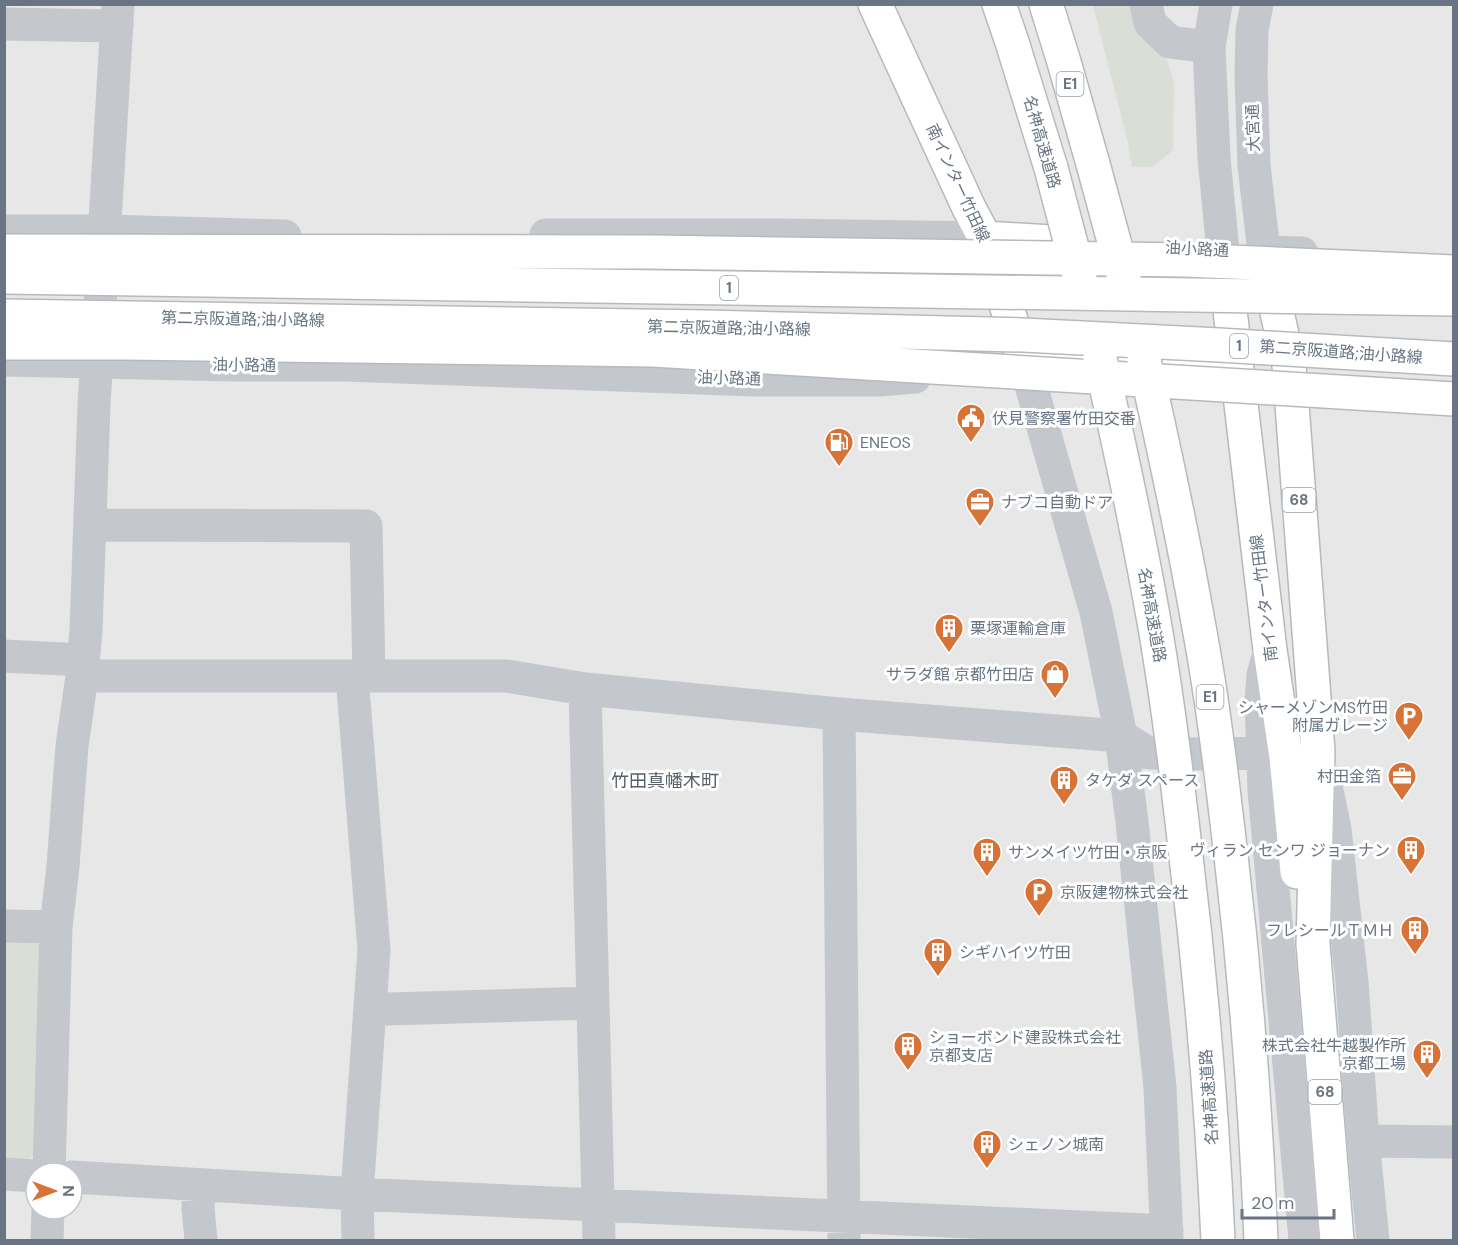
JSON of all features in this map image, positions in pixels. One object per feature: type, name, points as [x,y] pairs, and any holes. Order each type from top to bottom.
[{"type":"main road","name":"南インター竹田線","points":[[875,4],[985,238],[1026,368]]},
{"type":"main road","name":"名神高速道路","points":[[997,4],[1012,42],[1051,168],[1093,327],[1127,479],[1156,633],[1178,783],[1195,929],[1209,1080],[1218,1240]]},
{"type":"main road","name":"E1","points":[[1046,4],[1093,164],[1138,334],[1168,466],[1199,628],[1223,784],[1240,933],[1253,1078],[1261,1240]]},
{"type":"main road","name":"油小路通","points":[[985,238],[1264,252]]},
{"type":"main road","points":[[4,251],[651,252],[1186,260],[1454,272]]},
{"type":"main road","name":"南インター竹田線","points":[[1223,251],[1270,650],[1286,757],[1298,885],[1313,944]]},
{"type":"main road","name":"南インター竹田線","points":[[1264,252],[1289,364],[1318,751],[1313,944],[1337,1240]]},
{"type":"main road","name":"1","points":[[4,277],[1454,299]]},
{"type":"main road","name":"第二京阪道路;油小路線","points":[[4,316],[705,327],[1023,335],[1454,359]]},
{"type":"main road","points":[[4,343],[653,350],[1454,399]]},
{"type":"main road","name":"油小路通","points":[[1026,368],[1180,357],[1289,364]]},
{"type":"street","points":[[1146,4],[1150,23],[1170,42],[1209,47]]},
{"type":"street","points":[[1216,4],[1209,47],[1214,158],[1223,251]]},
{"type":"street","name":"大宮通","points":[[1257,4],[1252,30],[1251,76],[1254,166],[1264,252]]},
{"type":"street","points":[[4,24],[117,15],[97,361],[86,630],[72,746],[56,927],[48,1161]]},
{"type":"street","name":"油小路通","points":[[4,231],[105,231],[280,236],[779,235],[985,238]]},
{"type":"street","name":"油小路通","points":[[1264,252],[1454,259]]},
{"type":"street","name":"油小路通","points":[[4,360],[357,366],[755,380],[879,380],[1026,368]]},
{"type":"street","name":"油小路通","points":[[1289,364],[1454,372]]},
{"type":"street","points":[[84,1179],[597,1205],[844,1228],[1167,1236],[1160,1087],[1121,736],[1096,612],[1026,368]]},
{"type":"street","points":[[91,525],[366,526],[361,676],[374,950],[357,1194],[358,1240]]},
{"type":"street","points":[[1270,650],[1263,675],[1261,702],[1264,790],[1305,1240]]},
{"type":"street","points":[[4,656],[82,668],[361,676],[507,676],[585,689],[839,714],[1121,736],[1148,753],[1263,753]]},
{"type":"street","points":[[585,689],[598,1240]]},
{"type":"street","points":[[839,714],[844,1228]]},
{"type":"street","points":[[1318,751],[1335,829],[1352,982],[1363,1141],[1373,1240]]},
{"type":"street","points":[[4,926],[56,927]]},
{"type":"street","points":[[370,1008],[593,1002]]},
{"type":"street","points":[[1363,1141],[1454,1142]]},
{"type":"street","points":[[4,1174],[24,1175]]},
{"type":"street","points":[[199,1185],[198,1209],[201,1240]]},
{"type":"street","points":[[48,1221],[48,1240]]},
{"type":"shaded area","points":[[5,5],[1453,5],[1453,1240],[5,1240]]},
{"type":"shaded area","points":[[1093,5],[1135,5],[1166,56],[1174,84],[1173,150],[1153,167],[1132,167]]},
{"type":"shaded area","points":[[5,935],[43,943],[40,1148],[28,1161],[24,1161],[24,1164],[5,1163]]},
{"type":"place","name":"伏見警察署竹田交番","points":[[971,444]]},
{"type":"place","name":"ENEOS","points":[[839,468]]},
{"type":"place","name":"ナブコ自動ドア","points":[[980,528]]},
{"type":"place","name":"栗塚運輸倉庫","points":[[949,654]]},
{"type":"place","name":"サラダ館 京都竹田店","points":[[1055,700]]},
{"type":"place","name":"シャーメゾンMS竹田 附属ガレージ","points":[[1409,742]]},
{"type":"place","name":"村田金箔","points":[[1402,802]]},
{"type":"place","name":"タケダ スペース","points":[[1064,806]]},
{"type":"place","name":"ヴィラン センワ ジョーナン","points":[[1411,876]]},
{"type":"place","name":"サンメイツ竹田・京阪","points":[[987,878]]},
{"type":"place","name":"京阪建物株式会社","points":[[1039,918]]},
{"type":"place","name":"フレシールＴＭＨ","points":[[1415,956]]},
{"type":"place","name":"シギハイツ竹田","points":[[938,978]]},
{"type":"place","name":"ショーボンド建設株式会社 京都支店","points":[[908,1072]]},
{"type":"place","name":"株式会社牛越製作所 京都工場","points":[[1427,1080]]},
{"type":"place","name":"シェノン城南","points":[[987,1170]]},
{"type":"district","name":"竹田真幡木町","points":[[665,781]]}]
